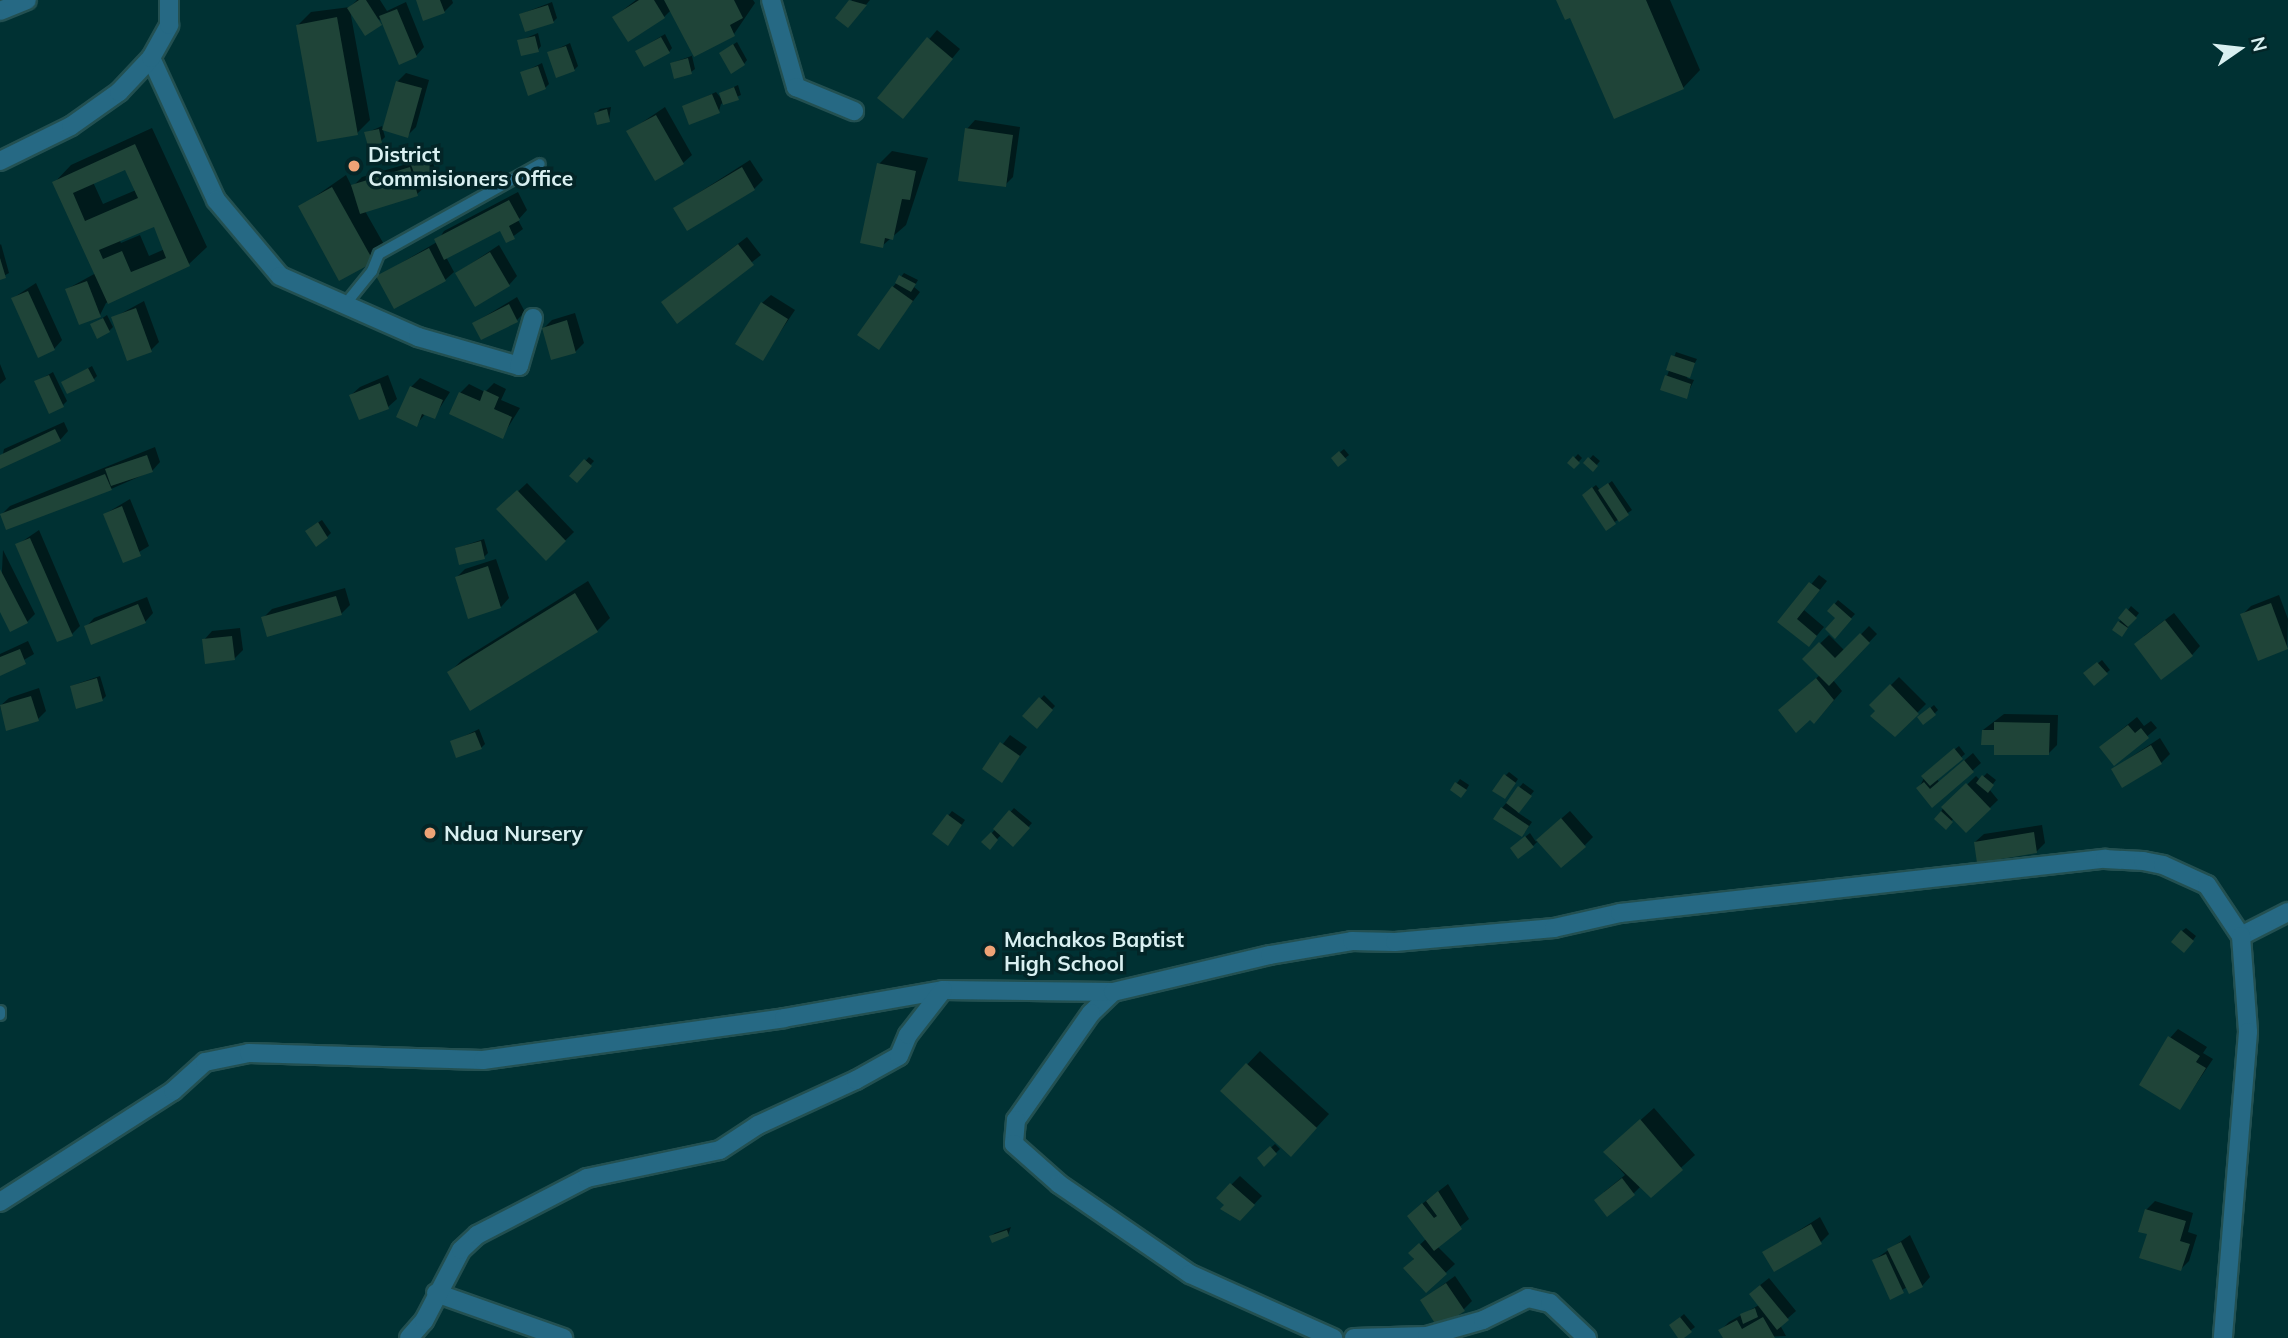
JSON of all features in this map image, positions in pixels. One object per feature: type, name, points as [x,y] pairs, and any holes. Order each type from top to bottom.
[{"type":"street","points":[[0,11],[27,0]]},
{"type":"street","points":[[0,161],[71,126],[119,92],[151,58],[169,25],[169,0]]},
{"type":"street","points":[[771,0],[796,87],[854,111]]},
{"type":"street","points":[[151,58],[216,200],[280,276],[347,302],[418,337],[519,366],[533,318]]},
{"type":"street","points":[[0,1202],[173,1091],[205,1062],[219,1058],[268,1051],[483,1060],[785,1018],[943,990],[1113,992],[1270,955],[1352,941],[1395,942],[1554,928],[1620,913],[2105,859],[2143,861],[2188,874],[2214,893],[2241,936],[2248,1032],[2223,1338]]},
{"type":"street","points":[[2241,936],[2288,912]]},
{"type":"street","points":[[409,1338],[424,1321],[460,1250],[477,1235],[587,1178],[720,1150],[758,1125],[899,1056],[908,1035],[943,990]]},
{"type":"street","points":[[1113,992],[1091,1013],[1016,1120],[1014,1144],[1059,1184],[1190,1274],[1333,1338]]},
{"type":"street","points":[[436,1293],[563,1338]]},
{"type":"street","points":[[1354,1338],[1427,1336],[1483,1320],[1528,1298],[1550,1303],[1587,1338]]},
{"type":"lane","points":[[347,302],[372,271],[379,254],[540,164]]},
{"type":"building","points":[[359,0],[366,0],[382,25],[365,36],[347,8]]},
{"type":"building","points":[[416,0],[440,0],[445,13],[423,21]]},
{"type":"building","points":[[639,0],[654,0],[665,18],[628,42],[612,17]]},
{"type":"building","points":[[664,0],[734,0],[743,18],[730,25],[735,36],[694,57]]},
{"type":"building","points":[[849,0],[867,5],[848,28],[835,18]]},
{"type":"building","points":[[1556,0],[1646,0],[1684,89],[1614,119],[1570,18],[1565,20]]},
{"type":"building","points":[[548,5],[554,23],[525,32],[519,14]]},
{"type":"building","points":[[397,9],[417,57],[399,65],[379,16]]},
{"type":"building","points":[[337,17],[358,135],[317,142],[296,25]]},
{"type":"building","points":[[535,36],[539,52],[521,56],[517,40]]},
{"type":"building","points":[[661,37],[670,53],[644,67],[635,51]]},
{"type":"building","points":[[927,37],[953,59],[903,119],[877,98]]},
{"type":"building","points":[[733,44],[745,65],[731,74],[719,53]]},
{"type":"building","points":[[566,46],[575,71],[556,78],[547,52]]},
{"type":"building","points":[[688,58],[692,74],[674,79],[670,63]]},
{"type":"building","points":[[538,66],[546,89],[528,96],[520,72]]},
{"type":"building","points":[[396,81],[422,88],[408,138],[382,130]]},
{"type":"building","points":[[734,87],[739,100],[723,105],[719,93]]},
{"type":"building","points":[[712,94],[720,113],[689,125],[682,106]]},
{"type":"building","points":[[607,109],[610,122],[597,125],[594,113]]},
{"type":"building","points":[[656,115],[684,164],[655,181],[626,131]]},
{"type":"building","points":[[965,128],[1013,135],[1006,187],[958,181]]},
{"type":"building","points":[[379,129],[382,143],[368,146],[364,132]]},
{"type":"building","points":[[135,144],[190,266],[108,304],[52,182]],"holes":[[[125,170],[138,198],[85,221],[73,193]],[[154,227],[166,258],[131,272],[122,251],[103,259],[99,250]]]},
{"type":"building","points":[[428,160],[433,178],[418,183],[411,165]]},
{"type":"building","points":[[877,163],[916,171],[910,200],[902,199],[893,240],[885,238],[883,248],[860,243]]},
{"type":"building","points":[[410,167],[418,196],[360,214],[351,185]]},
{"type":"building","points":[[742,167],[755,190],[687,231],[673,208]]},
{"type":"building","points":[[332,187],[374,262],[339,281],[298,206]]},
{"type":"building","points":[[509,200],[520,220],[509,226],[515,239],[506,243],[500,231],[444,260],[434,239]]},
{"type":"building","points":[[738,244],[754,265],[677,324],[661,302]]},
{"type":"building","points":[[429,248],[446,281],[394,309],[376,276]]},
{"type":"building","points":[[490,252],[510,286],[475,307],[455,273]]},
{"type":"building","points":[[0,258],[6,278],[0,280]]},
{"type":"building","points":[[899,275],[916,284],[911,292],[895,283]]},
{"type":"building","points":[[87,281],[101,317],[79,325],[65,289]]},
{"type":"building","points":[[892,286],[913,301],[879,350],[857,335]]},
{"type":"building","points":[[28,291],[55,350],[38,358],[11,298]]},
{"type":"building","points":[[761,302],[788,319],[763,361],[735,344]]},
{"type":"building","points":[[509,304],[518,322],[481,340],[472,323]]},
{"type":"building","points":[[136,308],[152,352],[127,361],[111,317]]},
{"type":"building","points":[[103,318],[110,332],[97,339],[90,324]]},
{"type":"building","points":[[567,320],[576,353],[551,360],[542,328]]},
{"type":"building","points":[[1671,355],[1695,363],[1690,378],[1666,370]]},
{"type":"building","points":[[88,368],[95,381],[67,394],[61,382]]},
{"type":"building","points":[[49,375],[64,407],[49,414],[34,381]]},
{"type":"building","points":[[1665,375],[1691,384],[1687,399],[1660,390]]},
{"type":"building","points":[[380,383],[389,409],[359,420],[349,395]]},
{"type":"building","points":[[410,386],[443,400],[435,419],[422,414],[417,427],[396,417]]},
{"type":"building","points":[[484,390],[499,397],[494,409],[512,417],[503,439],[449,414],[459,392],[480,401]]},
{"type":"building","points":[[55,429],[61,441],[0,469],[0,455]]},
{"type":"building","points":[[1339,451],[1347,460],[1338,467],[1331,458]]},
{"type":"building","points":[[147,455],[153,472],[111,486],[105,469]]},
{"type":"building","points":[[1573,456],[1580,463],[1574,469],[1567,463]]},
{"type":"building","points":[[1588,457],[1598,466],[1593,472],[1583,463]]},
{"type":"building","points":[[584,459],[592,466],[577,483],[569,476]]},
{"type":"building","points":[[105,474],[112,490],[6,530],[0,514]]},
{"type":"building","points":[[1608,483],[1629,515],[1619,522],[1598,490]]},
{"type":"building","points":[[1592,487],[1616,524],[1606,531],[1582,495]]},
{"type":"building","points":[[517,490],[566,541],[546,561],[496,509]]},
{"type":"building","points":[[122,506],[141,556],[123,563],[103,514]]},
{"type":"building","points":[[318,522],[328,538],[316,547],[305,531]]},
{"type":"building","points":[[30,538],[73,636],[57,642],[15,544]]},
{"type":"building","points":[[481,541],[485,559],[459,565],[455,548]]},
{"type":"building","points":[[488,566],[501,608],[468,619],[455,577]]},
{"type":"building","points":[[0,569],[28,623],[10,632],[0,612]]},
{"type":"building","points":[[1809,582],[1820,590],[1797,619],[1817,636],[1809,647],[1777,622]]},
{"type":"building","points":[[575,593],[598,632],[470,711],[447,672]]},
{"type":"building","points":[[336,596],[342,615],[267,637],[261,617]]},
{"type":"building","points":[[1834,603],[1852,619],[1835,639],[1825,629],[1835,618],[1827,611]]},
{"type":"building","points":[[2271,603],[2288,649],[2258,661],[2240,614]]},
{"type":"building","points":[[138,604],[146,623],[91,645],[84,626]]},
{"type":"building","points":[[2126,608],[2137,618],[2128,627],[2118,618]]},
{"type":"building","points":[[2165,620],[2193,656],[2161,680],[2134,644]]},
{"type":"building","points":[[2118,621],[2128,628],[2122,637],[2112,630]]},
{"type":"building","points":[[1860,633],[1870,643],[1829,686],[1802,659],[1819,642],[1835,658]]},
{"type":"building","points":[[232,636],[235,660],[205,664],[202,639]]},
{"type":"building","points":[[20,649],[26,664],[0,676],[0,657]]},
{"type":"building","points":[[2097,662],[2108,674],[2094,686],[2083,673]]},
{"type":"building","points":[[97,678],[103,701],[76,709],[70,686]]},
{"type":"building","points":[[1816,678],[1834,700],[1814,724],[1810,720],[1796,733],[1778,710]]},
{"type":"building","points":[[1890,684],[1919,714],[1895,737],[1870,716],[1875,711],[1869,705]]},
{"type":"building","points":[[31,696],[39,721],[6,731],[0,705]]},
{"type":"building","points":[[1039,697],[1053,710],[1037,729],[1022,716]]},
{"type":"building","points":[[1930,707],[1936,715],[1923,725],[1917,717]]},
{"type":"building","points":[[1994,722],[2050,723],[2049,755],[1994,755],[1994,745],[1981,745],[1982,730],[1994,730]]},
{"type":"building","points":[[2128,725],[2135,733],[2141,728],[2149,738],[2114,766],[2099,747]]},
{"type":"building","points":[[475,732],[482,749],[456,758],[450,741]]},
{"type":"building","points":[[1000,742],[1020,756],[1002,783],[982,769]]},
{"type":"building","points":[[2151,745],[2162,764],[2122,788],[2111,769]]},
{"type":"building","points":[[1954,748],[1963,759],[1930,786],[1921,776]]},
{"type":"building","points":[[1964,760],[1974,772],[1932,808],[1916,788],[1924,782],[1930,789]]},
{"type":"building","points":[[1504,774],[1516,783],[1505,799],[1492,791]]},
{"type":"building","points":[[1982,775],[1994,785],[1988,793],[1976,783]]},
{"type":"building","points":[[1455,782],[1467,790],[1461,798],[1450,790]]},
{"type":"building","points":[[1966,783],[1991,809],[1966,833],[1941,807]]},
{"type":"building","points":[[1518,786],[1532,796],[1519,813],[1506,803]]},
{"type":"building","points":[[1501,807],[1529,826],[1522,837],[1493,819]]},
{"type":"building","points":[[1009,810],[1030,828],[1013,847],[993,829]]},
{"type":"building","points":[[1941,811],[1953,822],[1946,830],[1934,819]]},
{"type":"building","points":[[947,814],[962,825],[948,846],[932,834]]},
{"type":"building","points":[[1561,818],[1586,847],[1561,868],[1536,840]]},
{"type":"building","points":[[991,832],[998,840],[990,850],[981,842]]},
{"type":"building","points":[[2034,832],[2037,853],[1977,863],[1974,842]]},
{"type":"building","points":[[1525,836],[1534,847],[1518,859],[1510,848]]},
{"type":"building","points":[[2181,930],[2194,941],[2184,953],[2171,942]]},
{"type":"building","points":[[2168,1036],[2200,1056],[2196,1062],[2206,1068],[2180,1110],[2139,1085]]},
{"type":"building","points":[[1246,1063],[1317,1128],[1291,1157],[1220,1091]]},
{"type":"building","points":[[1640,1119],[1683,1170],[1651,1198],[1603,1152]]},
{"type":"building","points":[[1270,1146],[1277,1154],[1264,1167],[1257,1158]]},
{"type":"building","points":[[1622,1178],[1635,1195],[1607,1217],[1594,1200]]},
{"type":"building","points":[[1230,1183],[1255,1205],[1240,1221],[1220,1209],[1224,1205],[1216,1198]]},
{"type":"building","points":[[1438,1191],[1462,1229],[1434,1251],[1407,1216],[1422,1203],[1434,1218],[1437,1216],[1426,1201]]},
{"type":"building","points":[[2145,1209],[2186,1221],[2180,1241],[2190,1244],[2181,1271],[2139,1258],[2147,1234],[2138,1232]]},
{"type":"building","points":[[1811,1224],[1822,1244],[1774,1272],[1762,1252]]},
{"type":"building","points":[[1007,1230],[1009,1236],[992,1243],[989,1236]]},
{"type":"building","points":[[1901,1242],[1923,1287],[1909,1294],[1887,1249]]},
{"type":"building","points":[[1419,1243],[1447,1274],[1426,1293],[1403,1268],[1414,1259],[1408,1253]]},
{"type":"building","points":[[1886,1254],[1904,1293],[1890,1300],[1872,1260]]},
{"type":"building","points":[[1446,1283],[1465,1311],[1438,1328],[1420,1300]]},
{"type":"building","points":[[1760,1285],[1789,1320],[1777,1330],[1749,1294]]},
{"type":"building","points":[[1755,1308],[1758,1317],[1743,1324],[1740,1314]]},
{"type":"building","points":[[1680,1317],[1692,1332],[1684,1338],[1678,1338],[1669,1325]]},
{"type":"building","points":[[1763,1317],[1775,1338],[1723,1338],[1718,1330],[1737,1320],[1742,1329]]},
{"type":"place","name":"District Commisioners Office","points":[[354,166]]},
{"type":"place","name":"Ndua Nursery","points":[[430,833]]},
{"type":"place","name":"Machakos Baptist High School","points":[[990,951]]}]
